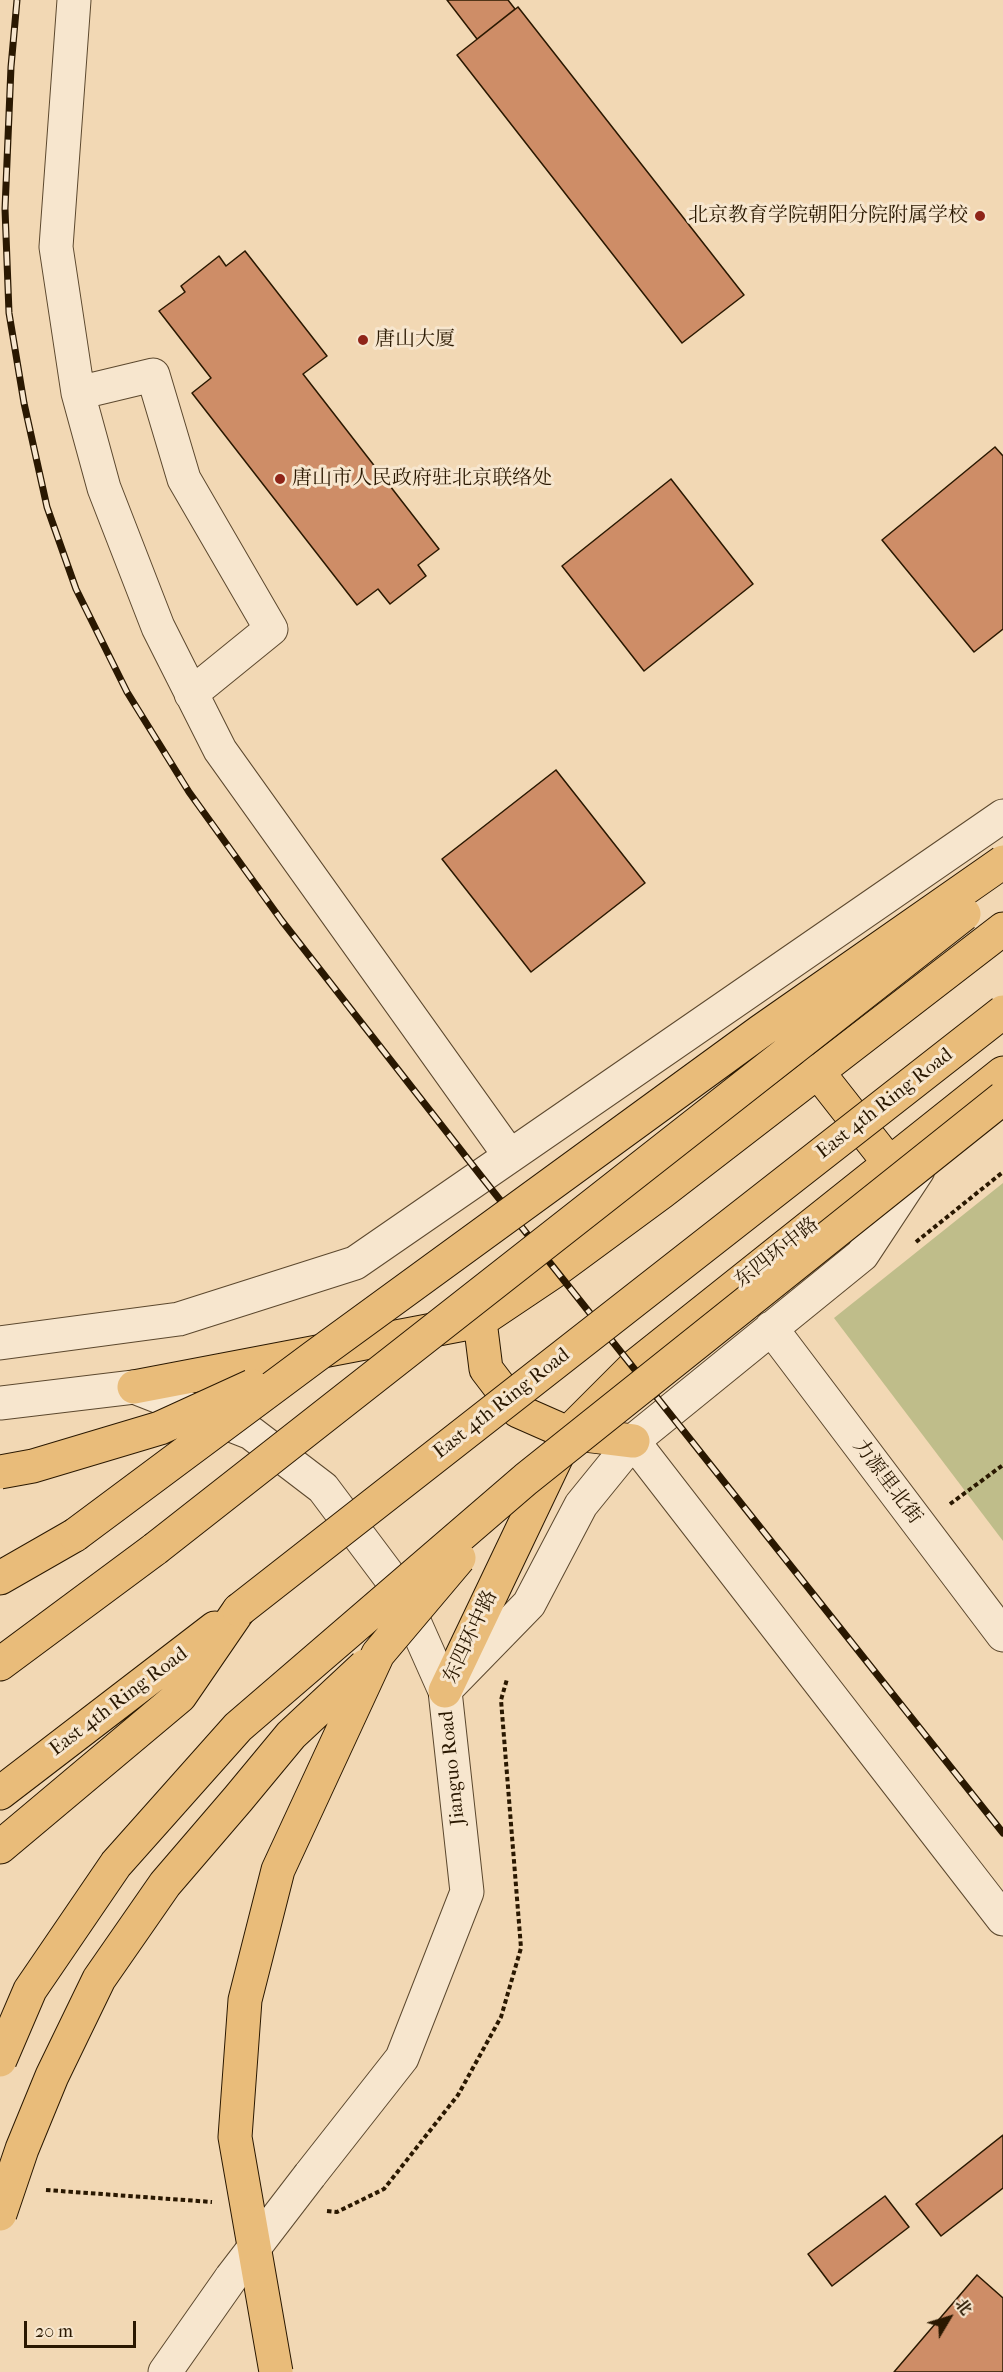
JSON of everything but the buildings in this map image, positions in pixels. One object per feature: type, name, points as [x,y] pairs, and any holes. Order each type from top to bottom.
[{"type":"main road","points":[[0,1578],[75,1535],[314,1357],[761,1031],[1003,862]]},
{"type":"main road","points":[[0,1664],[155,1549],[1003,884]]},
{"type":"main road","points":[[134,1387],[480,1321],[556,1270],[1003,929]]},
{"type":"main road","name":"East 4th Ring Road","points":[[0,1793],[239,1610],[1003,1012]]},
{"type":"main road","points":[[816,1071],[890,1164]]},
{"type":"main road","name":"东四环中路","points":[[445,1690],[568,1433],[633,1367],[1003,1073]]},
{"type":"main road","points":[[0,2060],[30,1990],[116,1864],[238,1726],[526,1479],[1003,1098]]},
{"type":"main road","points":[[480,1321],[486,1369],[518,1411],[568,1433],[633,1441]]},
{"type":"main road","points":[[0,1472],[33,1466],[160,1428],[314,1357]]},
{"type":"main road","points":[[0,2214],[22,2149],[52,2076],[99,1979],[165,1884],[291,1735],[378,1654],[526,1479]]},
{"type":"main road","points":[[0,1847],[180,1696],[239,1610]]},
{"type":"main road","points":[[0,1654],[50,1628]]},
{"type":"main road","points":[[276,2372],[235,2137],[245,2000],[278,1870],[378,1654]]},
{"type":"street","points":[[74,0],[56,247],[78,393],[104,488],[158,627],[220,750],[510,1156]]},
{"type":"street","points":[[78,393],[153,375],[184,479],[271,629],[191,694]]},
{"type":"street","points":[[0,1343],[179,1319],[356,1263],[1003,816]]},
{"type":"street","name":"东四环中路","points":[[445,1690],[529,1604],[580,1504],[633,1441],[862,1255],[956,1111]]},
{"type":"street","name":"力源里北街","points":[[771,1328],[1003,1635]]},
{"type":"street","name":"Jianguo Road","points":[[0,1403],[134,1387],[251,1433],[323,1488],[401,1592],[445,1690],[467,1892],[402,2058],[231,2278],[165,2372]]},
{"type":"street","points":[[633,1441],[1003,1919]]},
{"type":"path","points":[[920,1525],[1003,1465]]},
{"type":"shaded area","points":[[1003,1183],[1003,1541],[834,1318]]},
{"type":"railway","points":[[17,0],[11,67],[5,209],[9,313],[24,403],[47,507],[76,589],[127,692],[189,792],[282,921],[481,1176],[1003,1833]]},
{"type":"place","name":"北京教育学院朝阳分院附属学校","points":[[980,216]]},
{"type":"place","name":"唐山大厦","points":[[363,340]]},
{"type":"place","name":"唐山市人民政府驻北京联络处","points":[[280,479]]}]
